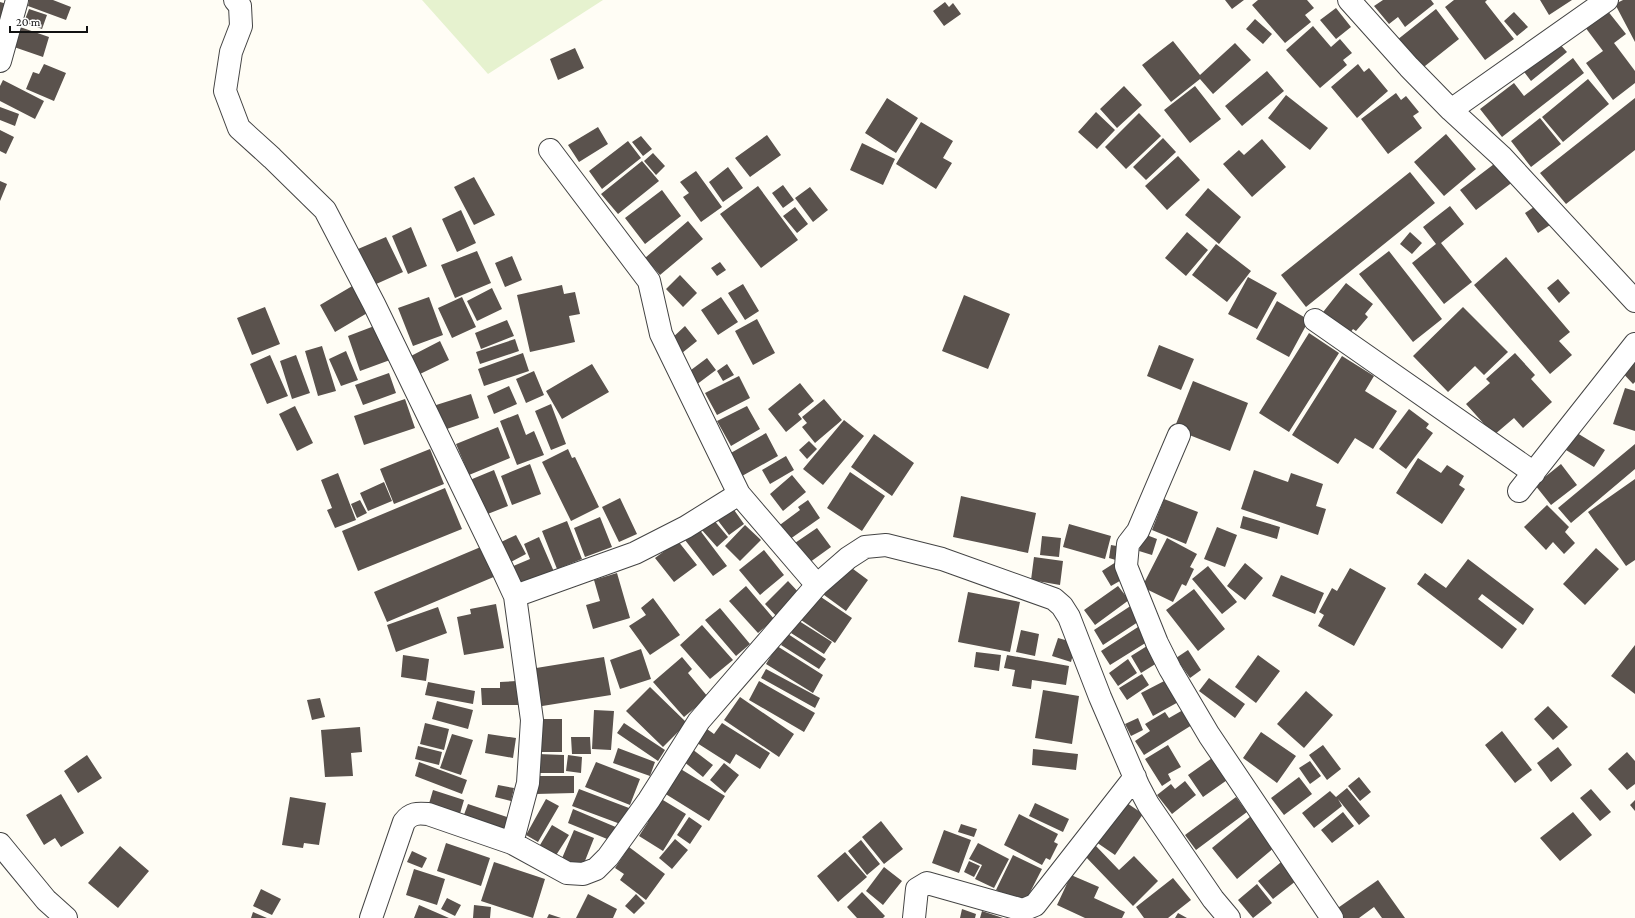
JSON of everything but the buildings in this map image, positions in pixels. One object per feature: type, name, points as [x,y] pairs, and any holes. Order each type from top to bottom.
[{"type":"street","points":[[0,61],[17,0]]},
{"type":"street","points":[[235,0],[240,6],[241,26],[231,52],[224,91],[239,128],[325,210],[374,304],[515,596],[532,720],[528,784],[512,843]]},
{"type":"street","points":[[1349,0],[1408,67],[1451,110],[1501,156],[1635,301]]},
{"type":"street","points":[[1451,110],[1607,0]]},
{"type":"street","points":[[550,150],[649,281],[661,334],[739,494],[817,585]]},
{"type":"street","points":[[1315,320],[1534,473]]},
{"type":"street","points":[[1519,491],[1635,344]]},
{"type":"street","points":[[1179,435],[1138,531],[1128,544],[1126,566],[1157,643],[1170,669],[1209,735],[1332,918]]},
{"type":"street","points":[[515,596],[635,553],[686,527],[739,494]]},
{"type":"street","points":[[371,918],[404,822],[410,815],[417,813],[428,814],[512,843],[567,873],[583,874],[596,869],[608,857],[649,800],[699,721],[817,585],[848,558],[865,547],[886,545],[942,559],[1054,599],[1062,606],[1069,618],[1134,777],[1148,804],[1213,899],[1229,918]]},
{"type":"street","points":[[914,918],[917,889],[927,883],[1023,910],[1035,905],[1134,777]]},
{"type":"street","points":[[0,844],[46,900],[66,918]]},
{"type":"green space","points":[[422,0],[603,0],[488,74]]}]
